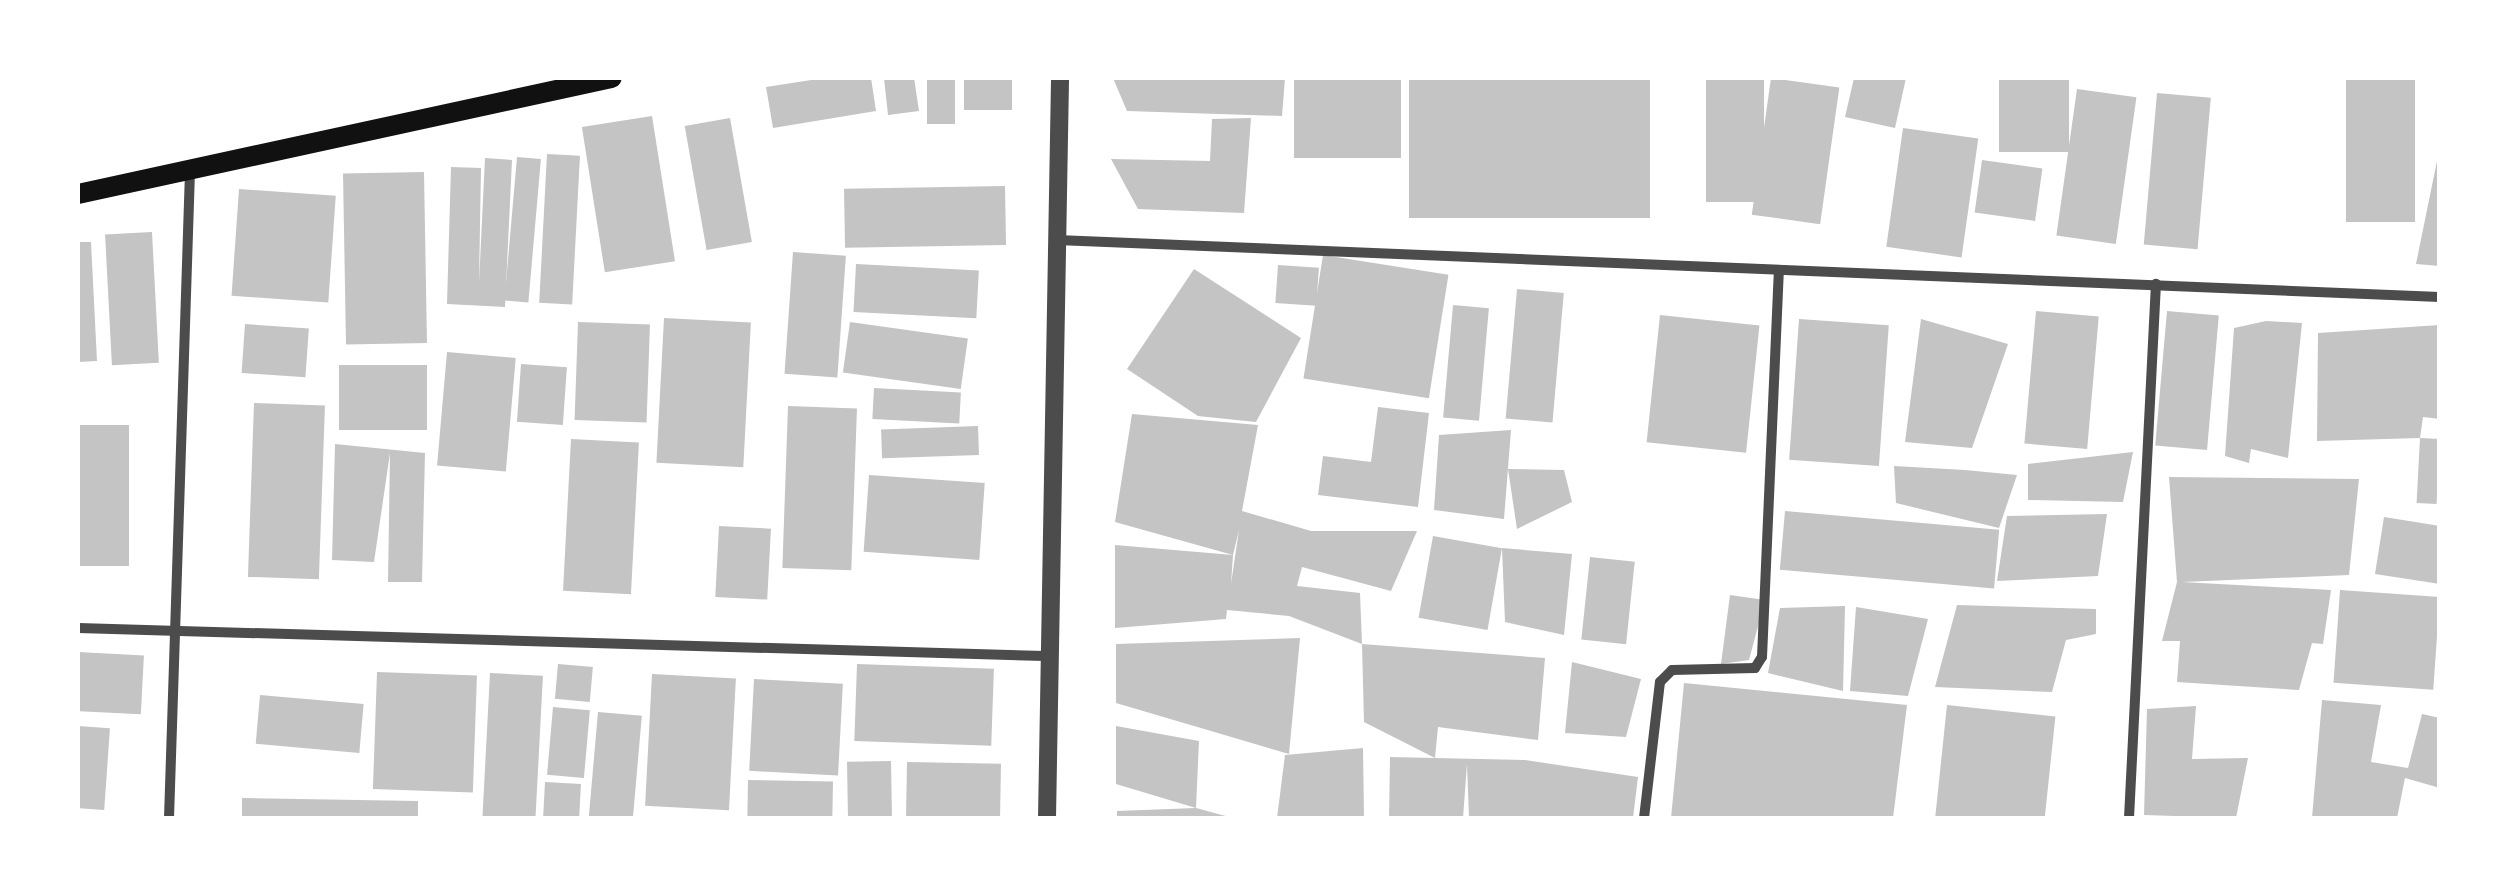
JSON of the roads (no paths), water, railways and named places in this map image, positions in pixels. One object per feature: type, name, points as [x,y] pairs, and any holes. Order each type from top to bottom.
[{"type":"main road","points":[[78,194],[190,173],[612,78]]},
{"type":"street","points":[[1048,818],[1045,656],[1060,78]]},
{"type":"street","points":[[169,818],[190,173]]},
{"type":"street","points":[[1054,240],[2440,298]]},
{"type":"street","points":[[1644,818],[1660,682],[1672,670],[1744,671],[1762,657],[1779,270]]},
{"type":"street","points":[[2129,818],[2156,284]]},
{"type":"street","points":[[78,628],[1045,656]]}]
